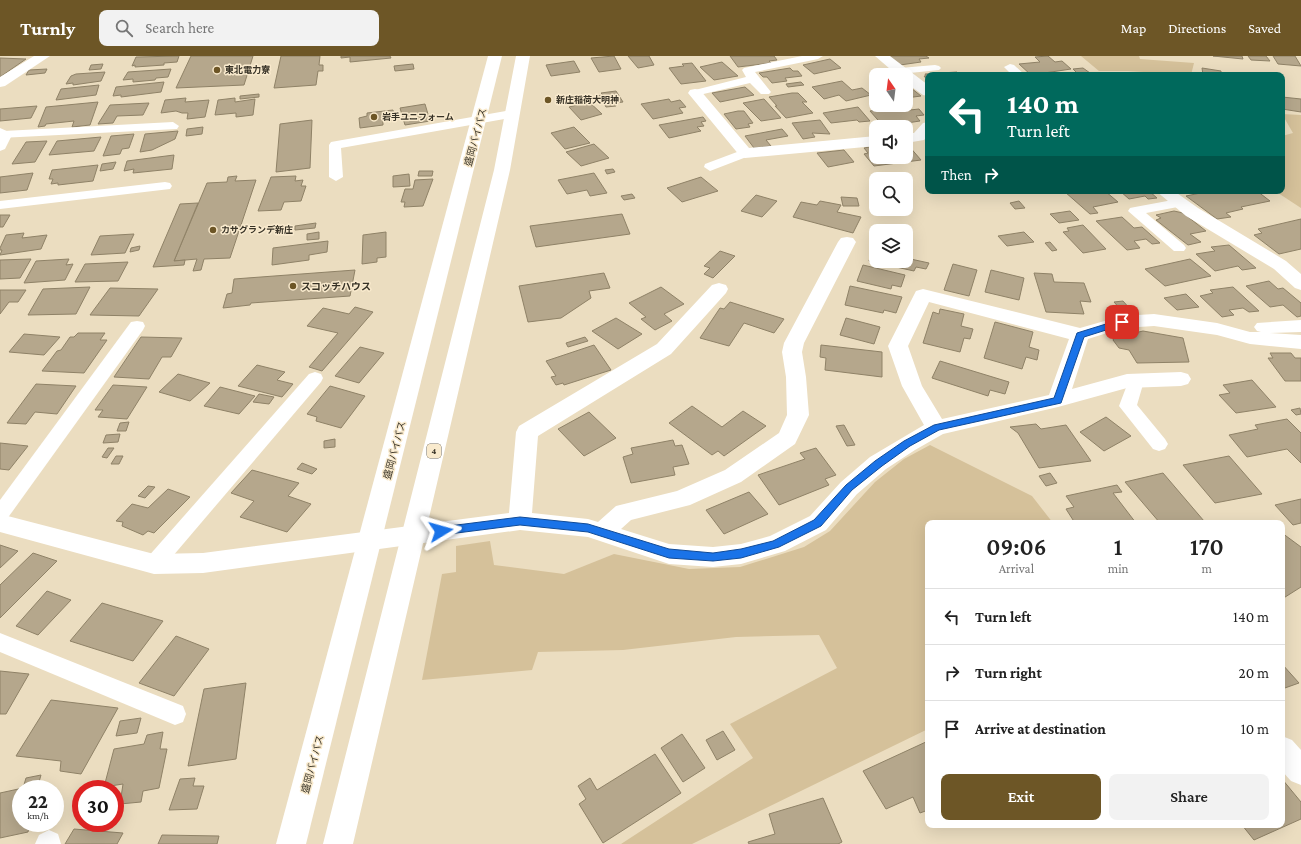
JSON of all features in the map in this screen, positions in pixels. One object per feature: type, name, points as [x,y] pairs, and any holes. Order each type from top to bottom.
[{"type":"main road","points":[[0,83],[43,56]]},
{"type":"main road","name":"盛岡バイパス","points":[[291,844],[495,56]]},
{"type":"main road","name":"4","points":[[338,844],[500,178],[523,56]]},
{"type":"main road","points":[[882,56],[896,68]]},
{"type":"main road","points":[[913,81],[925,90]]},
{"type":"main road","points":[[695,92],[745,154],[869,142]]},
{"type":"main road","points":[[913,137],[919,137],[925,130]]},
{"type":"main road","points":[[1168,194],[1178,203],[1280,265],[1301,284]]},
{"type":"main road","points":[[602,532],[624,513],[682,499],[733,476],[787,438],[798,415],[796,377],[792,352],[794,343],[847,242]]},
{"type":"main road","points":[[520,521],[526,432],[664,349],[719,289]]},
{"type":"main road","points":[[937,428],[912,386],[898,346],[923,295],[1080,335],[1122,322],[1154,320],[1217,329],[1250,338],[1301,342]]},
{"type":"main road","points":[[1217,329],[1301,326]]},
{"type":"main road","points":[[1058,400],[1080,335]]},
{"type":"main road","points":[[0,523],[154,564],[203,563],[520,521],[588,528],[669,554],[713,557],[741,554],[776,544],[818,523],[849,488],[878,463],[907,444],[937,428],[1058,400],[1127,381],[1181,379]]},
{"type":"main road","points":[[1285,753],[1301,772]]},
{"type":"lane","points":[[765,92],[753,79],[748,70],[818,56]]},
{"type":"lane","points":[[1010,67],[1016,72]]},
{"type":"lane","points":[[913,72],[935,68]]},
{"type":"lane","points":[[695,92],[753,79]]},
{"type":"lane","points":[[336,177],[335,145],[512,114]]},
{"type":"lane","points":[[1,138],[173,126]]},
{"type":"lane","points":[[710,167],[745,154]]},
{"type":"lane","points":[[0,205],[165,186]]},
{"type":"lane","points":[[1178,203],[1135,211],[1179,248]]},
{"type":"lane","points":[[0,514],[137,326]]},
{"type":"lane","points":[[154,564],[315,378]]},
{"type":"lane","points":[[1136,381],[1128,406],[1159,444]]},
{"type":"lane","points":[[0,642],[176,714]]},
{"type":"shaded area","points":[[1081,56],[1139,56],[1140,59],[1194,63],[1192,72],[1099,71]]},
{"type":"shaded area","points":[[1285,114],[1301,115],[1301,208],[1280,194],[1285,194],[1285,135],[1293,133],[1285,119]]},
{"type":"shaded area","points":[[930,445],[1032,496],[1051,520],[925,520],[925,730],[692,844],[621,844],[753,758],[730,724],[837,668],[819,635],[736,637],[623,650],[538,652],[532,670],[422,680],[442,574],[456,572],[456,546],[490,541],[494,565],[564,574],[614,554],[689,569],[740,567],[804,547],[830,531],[875,482],[904,459]]},
{"type":"building","points":[[179,56],[177,62],[164,63],[164,65],[132,66],[136,57]]},
{"type":"building","name":"東北電力寮","points":[[191,56],[253,56],[244,85],[176,88]]},
{"type":"building","points":[[281,56],[320,56],[319,65],[323,65],[323,71],[318,71],[316,85],[274,88]]},
{"type":"building","points":[[341,56],[390,56],[391,58],[350,62],[350,57],[341,58]]},
{"type":"building","points":[[614,56],[621,69],[599,72],[591,58]]},
{"type":"building","points":[[628,56],[649,56],[654,65],[638,68]]},
{"type":"building","points":[[730,56],[774,56],[777,60],[769,61],[771,63],[738,67]]},
{"type":"building","points":[[888,56],[926,56],[929,58],[919,59],[921,62],[900,65]]},
{"type":"building","points":[[1048,56],[1055,62],[1062,61],[1071,69],[1051,72],[1028,72],[1019,64],[1040,62],[1035,57]]},
{"type":"building","points":[[1213,56],[1242,56],[1243,59]]},
{"type":"building","points":[[1248,56],[1266,56],[1270,61],[1251,60]]},
{"type":"building","points":[[1273,56],[1295,56],[1301,66],[1278,64]]},
{"type":"building","points":[[0,58],[26,59],[0,77]]},
{"type":"building","points":[[830,59],[841,68],[814,74],[803,65]]},
{"type":"building","points":[[574,61],[580,72],[551,76],[546,65]]},
{"type":"building","points":[[722,62],[738,76],[714,80],[700,67]]},
{"type":"building","points":[[692,63],[706,81],[681,84],[669,68],[684,66],[682,64]]},
{"type":"building","points":[[103,64],[101,69],[89,70],[91,65]]},
{"type":"building","points":[[413,64],[414,69],[395,71],[394,66]]},
{"type":"building","points":[[790,68],[793,71],[798,71],[802,76],[785,78],[787,81],[772,83],[767,77],[763,77],[759,73]]},
{"type":"building","points":[[1083,68],[1089,72],[1076,72],[1073,69]]},
{"type":"building","points":[[1202,68],[1221,71],[1221,72],[1203,72]]},
{"type":"building","points":[[47,69],[45,73],[26,75],[29,70]]},
{"type":"building","points":[[171,69],[168,77],[156,78],[155,80],[133,82],[133,79],[123,80],[128,72]]},
{"type":"building","points":[[105,72],[101,81],[73,85],[73,83],[66,84],[71,76],[76,74]]},
{"type":"building","points":[[842,81],[852,90],[862,88],[869,93],[869,95],[846,101],[839,95],[824,99],[812,87]]},
{"type":"building","points":[[164,82],[161,92],[121,97],[121,95],[113,96],[116,87]]},
{"type":"building","points":[[801,82],[804,85],[788,87],[786,84]]},
{"type":"building","points":[[99,85],[96,95],[56,100],[61,89]]},
{"type":"building","points":[[745,87],[754,95],[720,102],[712,93]]},
{"type":"building","points":[[913,90],[921,96],[913,97]]},
{"type":"building","points":[[616,91],[623,102],[615,103],[616,106],[606,107],[598,96],[603,95],[601,93]]},
{"type":"building","points":[[798,93],[807,102],[802,102],[813,113],[786,118],[769,97]]},
{"type":"building","points":[[259,94],[259,97],[240,99],[240,96]]},
{"type":"building","points":[[1285,97],[1301,99],[1301,112],[1285,109]]},
{"type":"building","points":[[186,98],[185,102],[209,100],[205,117],[187,119],[188,113],[176,111],[161,113],[165,100]]},
{"type":"building","points":[[235,98],[235,102],[255,99],[253,115],[236,117],[236,113],[215,115],[218,100]]},
{"type":"building","points":[[669,99],[671,102],[680,100],[686,107],[679,108],[683,113],[653,119],[641,104]]},
{"type":"building","points":[[764,99],[781,118],[761,121],[743,103]]},
{"type":"building","points":[[587,100],[602,114],[581,120],[569,107],[577,105],[575,103]]},
{"type":"building","points":[[98,102],[90,125],[72,127],[74,121],[46,124],[45,126],[38,127],[46,107]]},
{"type":"building","points":[[149,103],[143,115],[117,116],[113,123],[98,124],[110,105]]},
{"type":"building","points":[[425,104],[430,121],[405,125],[400,108]]},
{"type":"building","points":[[37,106],[31,118],[0,121],[0,109]]},
{"type":"building","points":[[858,107],[869,121],[859,122],[857,120],[831,123],[823,113]]},
{"type":"building","points":[[919,109],[924,115],[916,116],[920,121],[913,122],[913,120],[878,120],[871,112],[913,112],[913,110]]},
{"type":"building","points":[[393,110],[394,120],[383,121],[383,125],[360,128],[359,118],[367,116],[367,113]]},
{"type":"building","points":[[744,111],[753,123],[748,124],[750,127],[736,129],[724,114]]},
{"type":"building","points":[[703,117],[706,121],[701,122],[704,126],[697,127],[701,131],[669,138],[659,125]]},
{"type":"building","points":[[312,120],[310,168],[276,172],[280,124]]},
{"type":"building","points":[[820,120],[830,134],[812,133],[815,137],[803,139],[792,123]]},
{"type":"building","points":[[203,127],[202,134],[186,136],[187,129]]},
{"type":"building","points":[[574,127],[590,143],[565,149],[551,133]]},
{"type":"building","points":[[782,129],[788,136],[766,140],[771,146],[754,148],[745,136]]},
{"type":"building","points":[[178,131],[175,139],[152,150],[140,152],[145,134]]},
{"type":"building","points":[[134,134],[129,148],[122,149],[120,154],[103,156],[111,136]]},
{"type":"building","points":[[101,137],[94,151],[49,155],[57,141]]},
{"type":"building","points":[[47,141],[35,162],[12,164],[26,142]]},
{"type":"building","points":[[594,144],[609,158],[581,166],[566,152]]},
{"type":"building","points":[[869,147],[869,160],[864,154],[868,153],[864,148]]},
{"type":"building","points":[[844,150],[854,162],[828,167],[817,153]]},
{"type":"building","points":[[913,151],[921,160],[913,161]]},
{"type":"building","points":[[174,155],[172,169],[133,173],[134,169],[124,171],[127,161]]},
{"type":"building","points":[[116,162],[113,169],[100,171],[102,164]]},
{"type":"building","points":[[872,164],[890,164],[874,166]]},
{"type":"building","points":[[98,165],[93,181],[58,185],[58,183],[51,184],[53,179],[49,179],[52,170]]},
{"type":"building","points":[[613,169],[615,172],[607,174],[605,170]]},
{"type":"building","points":[[419,171],[433,171],[432,176],[418,176]]},
{"type":"building","points":[[33,173],[27,190],[0,193],[0,177]]},
{"type":"building","points":[[594,173],[607,193],[590,196],[587,190],[567,194],[558,180]]},
{"type":"building","points":[[409,174],[410,186],[393,187],[393,176]]},
{"type":"building","name":"カサグランデ新庄","points":[[237,176],[235,181],[256,180],[230,258],[204,259],[201,270],[193,271],[197,259],[174,261],[207,183],[227,182],[228,177]]},
{"type":"building","points":[[296,176],[295,181],[303,180],[301,186],[306,186],[301,201],[284,202],[281,210],[258,211],[271,177]]},
{"type":"building","points":[[701,177],[718,191],[682,202],[667,188]]},
{"type":"building","points":[[433,179],[423,206],[404,207],[405,202],[401,202],[405,189],[413,189],[415,180]]},
{"type":"building","points":[[632,194],[635,198],[624,200],[621,196]]},
{"type":"building","points":[[1067,194],[1109,194],[1118,202],[1093,207],[1098,213],[1090,214]]},
{"type":"building","points":[[1123,194],[1152,194],[1157,198],[1148,199],[1145,196],[1129,199]]},
{"type":"building","points":[[1196,194],[1261,194],[1270,201],[1241,207],[1243,209],[1226,213],[1231,217],[1217,219],[1186,196]]},
{"type":"building","points":[[756,195],[777,201],[762,217],[741,211]]},
{"type":"building","points":[[841,197],[857,198],[859,206],[843,206]]},
{"type":"building","points":[[820,201],[841,205],[837,212],[861,217],[853,233],[793,217],[801,202],[817,205]]},
{"type":"building","points":[[1019,201],[1025,208],[1015,209],[1010,203]]},
{"type":"building","points":[[198,203],[174,261],[185,260],[184,265],[153,267],[180,204]]},
{"type":"building","points":[[1070,211],[1079,220],[1059,223],[1050,214]]},
{"type":"building","points":[[1174,211],[1183,213],[1206,231],[1190,234],[1201,242],[1188,245],[1156,220],[1161,218],[1156,215]]},
{"type":"building","points":[[622,214],[630,234],[536,247],[530,226]]},
{"type":"building","points":[[0,215],[10,215],[3,227],[0,227]]},
{"type":"building","points":[[1122,217],[1134,228],[1142,227],[1160,243],[1152,244],[1146,239],[1134,241],[1140,248],[1127,250],[1096,221]]},
{"type":"building","points":[[1301,219],[1301,249],[1279,254],[1254,235],[1262,233],[1258,229]]},
{"type":"building","points":[[316,223],[315,228],[295,230],[295,226]]},
{"type":"building","points":[[1083,225],[1106,249],[1083,253],[1063,232],[1069,231],[1067,228]]},
{"type":"building","points":[[319,232],[319,239],[307,240],[307,234]]},
{"type":"building","points":[[386,232],[386,257],[377,258],[377,262],[362,264],[363,235]]},
{"type":"building","points":[[1024,232],[1034,242],[1007,246],[998,236]]},
{"type":"building","points":[[24,233],[22,238],[47,235],[41,249],[0,255],[2,250],[0,250],[0,248],[6,235]]},
{"type":"building","points":[[134,234],[125,253],[91,255],[100,236]]},
{"type":"building","points":[[328,241],[327,252],[309,255],[309,260],[272,265],[273,248]]},
{"type":"building","points":[[1050,242],[1057,250],[1052,251],[1045,243]]},
{"type":"building","points":[[1229,245],[1256,268],[1242,270],[1238,266],[1215,271],[1196,254],[1215,251],[1211,247]]},
{"type":"building","points":[[140,246],[139,250],[130,252],[131,248]]},
{"type":"building","points":[[720,251],[735,256],[713,278],[704,274],[710,268],[704,266]]},
{"type":"building","points":[[31,259],[20,278],[0,279],[0,260]]},
{"type":"building","points":[[69,259],[66,265],[73,264],[65,280],[24,283],[36,261]]},
{"type":"building","points":[[1190,259],[1211,276],[1165,286],[1145,269]]},
{"type":"building","points":[[913,260],[929,263],[926,269],[916,267],[914,271],[900,268],[913,268]]},
{"type":"building","points":[[128,262],[118,281],[75,282],[85,264]]},
{"type":"building","points":[[953,264],[977,270],[969,296],[944,290]]},
{"type":"building","points":[[863,265],[869,266],[869,268],[876,268],[905,275],[901,287],[892,285],[891,289],[857,281]]},
{"type":"building","name":"スコッチハウス","points":[[355,270],[350,296],[251,303],[250,305],[223,308],[227,294],[232,293],[234,279]]},
{"type":"building","points":[[991,270],[1024,278],[1019,300],[985,292]]},
{"type":"building","points":[[604,273],[610,288],[589,291],[591,298],[561,318],[528,322],[519,286]]},
{"type":"building","points":[[1034,273],[1052,274],[1054,282],[1084,283],[1091,302],[1080,301],[1084,314],[1046,312]]},
{"type":"building","points":[[1269,281],[1278,289],[1283,288],[1301,303],[1301,316],[1297,317],[1283,305],[1270,307],[1246,286]]},
{"type":"building","points":[[850,286],[902,297],[896,313],[884,310],[883,313],[845,305]]},
{"type":"building","points":[[90,287],[76,314],[28,315],[43,289]]},
{"type":"building","points":[[661,287],[684,304],[664,314],[672,321],[655,330],[641,319],[646,317],[629,303]]},
{"type":"building","points":[[1233,287],[1259,311],[1249,312],[1243,308],[1229,310],[1234,315],[1222,317],[1200,296],[1213,293],[1210,290]]},
{"type":"building","points":[[110,288],[158,289],[139,316],[90,315]]},
{"type":"building","points":[[0,290],[26,290],[18,302],[9,302],[0,314]]},
{"type":"building","points":[[1186,294],[1199,307],[1177,310],[1164,298]]},
{"type":"building","points":[[1123,301],[1131,310],[1122,311],[1114,302]]},
{"type":"building","points":[[730,302],[784,319],[774,333],[744,323],[729,346],[700,338],[720,308],[724,309]]},
{"type":"building","points":[[355,307],[373,312],[322,371],[309,367],[338,333],[307,326],[323,308],[349,314]]},
{"type":"building","points":[[940,309],[964,314],[961,326],[973,329],[970,339],[964,338],[960,352],[923,343],[933,312],[939,314]]},
{"type":"building","points":[[616,318],[642,334],[618,349],[592,331]]},
{"type":"building","points":[[846,318],[880,327],[874,344],[840,335]]},
{"type":"building","points":[[995,322],[1033,332],[1029,347],[1039,350],[1037,360],[1026,357],[1022,369],[984,358]]},
{"type":"building","points":[[1143,331],[1183,338],[1189,362],[1137,363],[1129,350],[1119,348],[1113,340],[1114,338]]},
{"type":"building","points":[[78,333],[105,333],[100,340],[107,340],[84,373],[42,371],[57,351],[61,350],[70,337],[74,337]]},
{"type":"building","points":[[24,334],[60,337],[44,355],[9,352]]},
{"type":"building","points":[[141,337],[182,338],[171,357],[162,357],[149,379],[114,377]]},
{"type":"building","points":[[585,337],[588,341],[568,347],[566,343]]},
{"type":"building","points":[[594,345],[611,370],[564,385],[563,383],[556,385],[551,377],[556,376],[546,361]]},
{"type":"building","points":[[821,345],[882,352],[882,377],[825,370],[826,358],[820,357]]},
{"type":"building","points":[[360,347],[384,353],[359,383],[335,376]]},
{"type":"building","points":[[1270,353],[1291,353],[1295,358],[1301,358],[1301,381],[1285,381],[1268,358],[1273,358]]},
{"type":"building","points":[[940,361],[1009,382],[1005,394],[990,390],[988,396],[932,378]]},
{"type":"building","points":[[257,365],[285,372],[277,380],[293,384],[282,397],[238,386]]},
{"type":"building","points":[[178,374],[210,383],[190,401],[159,392]]},
{"type":"building","points":[[1252,380],[1276,407],[1236,413],[1219,395],[1230,393],[1223,385]]},
{"type":"building","points":[[36,384],[76,386],[57,414],[35,412],[26,424],[7,423]]},
{"type":"building","points":[[113,385],[147,387],[127,419],[98,417],[103,410],[95,410]]},
{"type":"building","points":[[330,386],[365,396],[341,428],[316,421],[317,417],[307,414]]},
{"type":"building","points":[[220,387],[255,396],[239,414],[204,406]]},
{"type":"building","points":[[259,394],[274,397],[269,404],[253,402]]},
{"type":"building","points":[[692,406],[722,427],[743,411],[766,426],[724,456],[718,451],[712,455],[669,423]]},
{"type":"building","points":[[1300,408],[1301,414],[1296,415],[1291,410]]},
{"type":"building","points":[[589,412],[616,438],[584,456],[558,429]]},
{"type":"building","points":[[1106,417],[1131,436],[1104,451],[1080,432]]},
{"type":"building","points":[[1287,419],[1301,433],[1301,463],[1287,449],[1247,457],[1229,435],[1258,429],[1255,425]]},
{"type":"building","points":[[129,422],[126,431],[117,431],[120,423]]},
{"type":"building","points":[[1036,424],[1041,429],[1066,425],[1091,461],[1039,468],[1018,433],[1010,427]]},
{"type":"building","points":[[844,425],[855,445],[847,446],[836,426]]},
{"type":"building","points":[[120,434],[118,442],[103,443],[106,435]]},
{"type":"building","points":[[335,439],[335,447],[324,448],[324,441]]},
{"type":"building","points":[[673,440],[675,446],[682,445],[689,464],[673,467],[675,475],[631,483],[623,457],[633,454],[631,448]]},
{"type":"building","points":[[0,443],[28,446],[9,470],[0,469]]},
{"type":"building","points":[[108,448],[114,448],[107,458],[102,457]]},
{"type":"building","points":[[816,448],[836,475],[825,479],[829,485],[779,505],[758,475],[805,459],[800,453]]},
{"type":"building","points":[[116,456],[123,456],[119,464],[111,464]]},
{"type":"building","points":[[1229,456],[1262,494],[1215,503],[1183,465]]},
{"type":"building","points":[[302,463],[317,469],[312,474],[297,469]]},
{"type":"building","points":[[252,470],[299,483],[288,496],[311,504],[287,532],[240,517],[254,501],[231,493]]},
{"type":"building","points":[[1050,473],[1057,483],[1046,486],[1039,476]]},
{"type":"building","points":[[1163,473],[1203,520],[1157,520],[1125,482]]},
{"type":"building","points":[[1117,485],[1122,492],[1113,493],[1134,520],[1073,520],[1066,509],[1074,507],[1066,496]]},
{"type":"building","points":[[148,486],[155,487],[145,498],[138,496]]},
{"type":"building","points":[[168,489],[190,497],[154,533],[148,531],[143,535],[122,526],[123,522],[116,521],[132,504],[148,508]]},
{"type":"building","points":[[749,492],[768,514],[724,534],[706,510]]},
{"type":"building","points":[[1301,499],[1301,523],[1293,525],[1275,505]]},
{"type":"building","points":[[1285,535],[1301,547],[1301,587],[1285,597]]},
{"type":"building","points":[[0,545],[18,551],[0,568]]},
{"type":"building","points":[[33,553],[57,561],[0,618],[0,585]]},
{"type":"building","points":[[47,591],[71,600],[38,635],[16,626]]},
{"type":"building","points":[[102,603],[163,621],[133,661],[70,641]]},
{"type":"building","points":[[176,636],[209,649],[174,696],[139,683]]},
{"type":"building","points":[[1285,667],[1299,683],[1285,688]]},
{"type":"building","points":[[0,671],[29,674],[6,714],[0,714]]},
{"type":"building","points":[[246,683],[236,759],[188,766],[204,689]]},
{"type":"building","points":[[51,700],[118,708],[81,774],[60,771],[61,761],[16,756]]},
{"type":"building","points":[[141,718],[137,733],[116,736],[120,721]]},
{"type":"building","points":[[723,731],[735,750],[717,760],[706,740]]},
{"type":"building","points":[[163,732],[160,749],[167,749],[159,788],[143,791],[141,802],[124,804],[124,780],[106,780],[114,749],[144,744],[147,735]]},
{"type":"building","points":[[682,734],[705,768],[683,782],[661,748]]},
{"type":"building","points":[[925,742],[925,811],[920,813],[913,797],[886,809],[863,771]]},
{"type":"building","points":[[655,754],[681,793],[603,843],[579,804],[586,799],[578,786],[590,778],[597,790]]},
{"type":"building","points":[[41,775],[40,780],[25,780],[26,778]]},
{"type":"building","points":[[195,778],[193,786],[204,786],[197,809],[169,810],[180,779]]},
{"type":"building","points":[[1285,783],[1301,802],[1301,819],[1285,826]]},
{"type":"building","points":[[12,790],[12,832],[28,832],[0,838],[0,793]]},
{"type":"building","points":[[823,798],[842,842],[838,844],[749,844],[748,842],[775,834],[769,814]]},
{"type":"building","points":[[1244,828],[1281,828],[1254,840]]},
{"type":"building","points":[[72,832],[123,833],[117,844],[65,844]]},
{"type":"building","points":[[162,835],[219,836],[217,844],[158,844]]},
{"type":"place","name":"東北電力寮","points":[[217,70]]},
{"type":"place","name":"新庄稲荷大明神","points":[[548,100]]},
{"type":"place","name":"岩手ユニフォーム","points":[[374,117]]},
{"type":"place","name":"カサグランデ新庄","points":[[213,230]]},
{"type":"place","name":"スコッチハウス","points":[[293,286]]},
{"type":"route","points":[[441,531],[520,521],[588,528],[669,554],[713,557],[741,554],[776,544],[818,523],[849,488],[878,463],[907,444],[937,428],[1058,400],[1080,335],[1122,322]]}]
